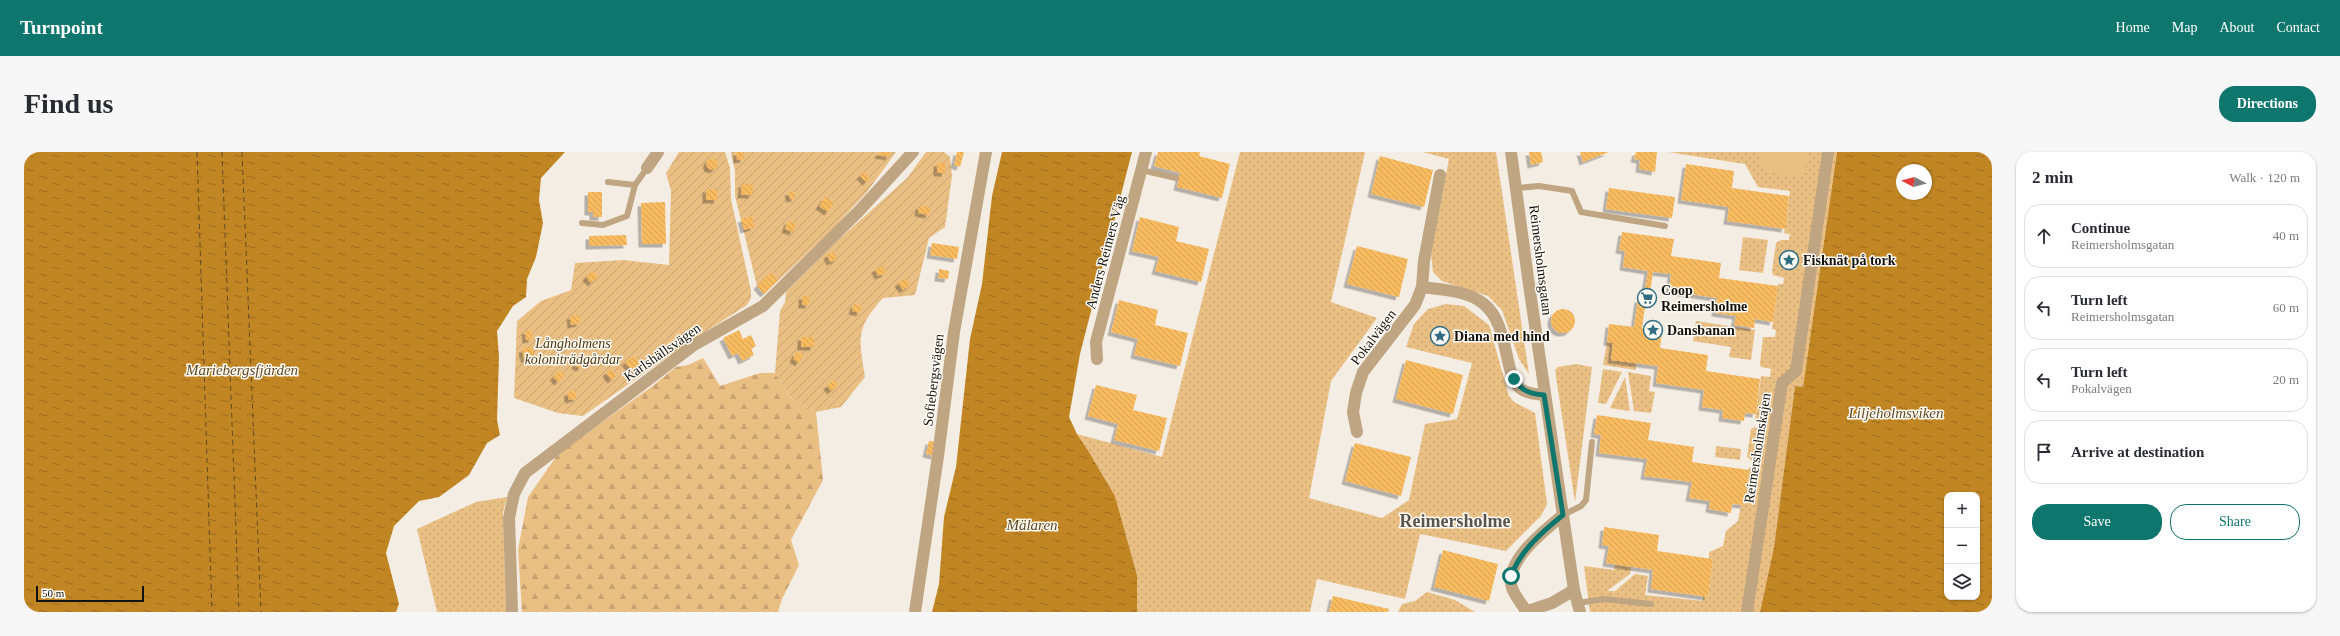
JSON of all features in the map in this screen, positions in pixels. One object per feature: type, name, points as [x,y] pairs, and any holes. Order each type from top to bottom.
[{"type":"street","points":[[647,168],[658,152]]},
{"type":"street","name":"Karlshällsvägen","points":[[512,612],[509,518],[514,494],[525,473],[694,345],[763,306],[859,211],[913,152]]},
{"type":"street","name":"Sofiebergsvägen","points":[[915,612],[938,456],[954,332],[986,152]]},
{"type":"street","name":"Anders Reimers Väg","points":[[1097,359],[1096,342],[1146,152]]},
{"type":"street","name":"Reimersholmsgatan","points":[[1511,152],[1544,395],[1574,590],[1579,607]]},
{"type":"street","name":"Reimersholmskajen","points":[[1747,612],[1782,383],[1796,371],[1828,152]]},
{"type":"street","name":"Pokalvägen","points":[[1356,432],[1353,412],[1356,393],[1363,372],[1415,305],[1422,287],[1424,261],[1440,175]]},
{"type":"street","points":[[1422,287],[1458,292],[1482,302],[1492,311],[1499,323],[1514,379],[1520,388],[1532,394],[1544,395]]},
{"type":"street","points":[[1563,515],[1542,531],[1515,564],[1511,576],[1512,588],[1526,612],[1552,603],[1574,590]]},
{"type":"lane","points":[[582,223],[603,226],[627,216],[636,185],[647,168]]},
{"type":"lane","points":[[1142,170],[1176,178]]},
{"type":"lane","points":[[608,182],[636,185]]},
{"type":"lane","points":[[1517,188],[1539,186],[1572,191],[1581,212],[1665,226]]},
{"type":"lane","points":[[1563,515],[1581,506],[1586,500],[1592,442]]},
{"type":"lane","points":[[1579,607],[1603,599],[1651,604]]},
{"type":"green space","name":"Långholmens koloniträdgårdar","points":[[679,152],[725,152],[730,168],[731,199],[751,291],[751,298],[747,305],[686,344],[583,416],[558,413],[514,398],[517,321],[541,301],[571,290],[575,263],[623,260],[669,265],[671,191],[666,173]]},
{"type":"green space","points":[[731,152],[896,152],[867,192],[830,232],[764,294],[757,286],[735,196],[735,171]]},
{"type":"green space","points":[[926,152],[944,152],[950,157],[952,176],[945,227],[929,238],[915,295],[883,298],[863,326],[861,334],[861,353],[865,377],[841,407],[816,412],[793,400],[775,373],[780,311],[785,302],[786,292],[835,243],[907,178]]},
{"type":"green space","points":[[1240,152],[1365,152],[1331,302],[1377,318],[1331,381],[1309,498],[1382,518],[1409,500],[1425,424],[1457,419],[1472,363],[1406,347],[1414,324],[1428,309],[1446,304],[1464,306],[1489,325],[1509,396],[1514,402],[1535,413],[1547,504],[1541,516],[1506,551],[1420,534],[1405,599],[1317,579],[1310,612],[1137,612],[1137,575],[1115,496],[1077,434],[1162,457]]},
{"type":"green space","points":[[1423,152],[1496,152],[1529,374],[1519,359],[1502,310],[1488,296],[1442,281],[1433,272],[1431,254],[1449,159]]},
{"type":"green space","points":[[1668,152],[1837,152],[1803,387],[1795,386],[1774,547],[1760,612],[1590,612],[1584,566],[1614,570],[1615,565],[1631,567],[1630,574],[1607,591],[1615,591],[1635,574],[1648,576],[1645,595],[1703,601],[1703,596],[1708,597],[1713,559],[1709,558],[1709,552],[1723,546],[1726,531],[1738,521],[1741,505],[1744,505],[1749,467],[1756,471],[1758,458],[1751,460],[1747,457],[1751,429],[1755,427],[1762,432],[1764,419],[1755,421],[1761,376],[1770,377],[1771,369],[1761,367],[1760,364],[1763,337],[1775,337],[1776,330],[1772,329],[1778,284],[1783,284],[1784,278],[1773,275],[1772,271],[1776,243],[1781,240],[1789,240],[1790,234],[1784,233],[1790,191],[1758,187],[1745,164]]},
{"type":"green space","points":[[1762,152],[1807,152],[1805,169],[1797,176],[1766,172],[1760,163]]},
{"type":"green space","points":[[1743,237],[1768,240],[1763,273],[1739,270]]},
{"type":"green space","points":[[1696,321],[1755,330],[1751,360],[1729,357],[1731,347],[1693,341]]},
{"type":"green space","points":[[1607,342],[1613,343],[1611,360],[1636,363],[1636,370],[1603,365]]},
{"type":"green space","points":[[703,358],[720,386],[760,373],[775,373],[793,400],[816,412],[823,480],[791,540],[799,565],[782,599],[778,612],[522,612],[518,550],[528,497],[558,454],[654,385],[676,367],[688,365]]},
{"type":"green space","points":[[1576,364],[1592,367],[1575,502],[1555,370],[1558,367]]},
{"type":"green space","points":[[1603,369],[1622,372],[1606,404],[1598,403]]},
{"type":"green space","points":[[1628,372],[1651,376],[1649,391],[1655,392],[1651,413],[1634,411]]},
{"type":"green space","points":[[1625,377],[1630,411],[1610,408]]},
{"type":"green space","points":[[1716,446],[1741,449],[1740,460],[1715,457]]},
{"type":"green space","points":[[507,497],[503,512],[506,612],[437,612],[417,529],[476,502]]},
{"type":"green space","points":[[1427,592],[1455,600],[1475,612],[1398,612],[1402,604],[1415,601]]},
{"type":"water","name":"Mariebergsfjärden","points":[[24,152],[565,152],[541,178],[539,200],[543,223],[536,257],[527,279],[526,297],[513,306],[497,331],[499,357],[497,420],[500,435],[487,443],[469,475],[439,497],[419,501],[394,526],[386,553],[399,604],[396,612],[24,612]]},
{"type":"water","name":"Mälaren","points":[[1002,152],[1132,152],[1080,354],[1069,417],[1077,434],[1115,496],[1137,575],[1137,612],[932,612],[939,584],[944,517],[956,467],[970,339],[982,284],[992,196]]},
{"type":"water","name":"Liljeholmsviken","points":[[1837,152],[1992,152],[1992,612],[1760,612],[1774,547],[1795,386],[1803,387]]},
{"type":"building","points":[[736,152],[743,152],[744,159],[737,160]]},
{"type":"building","points":[[879,152],[890,152],[889,157],[878,155]]},
{"type":"building","points":[[957,152],[964,152],[960,167],[954,165]]},
{"type":"building","points":[[1158,152],[1200,152],[1199,156],[1230,164],[1222,198],[1177,187],[1180,173],[1154,166]]},
{"type":"building","points":[[1529,152],[1541,152],[1543,162],[1531,165]]},
{"type":"building","points":[[1580,152],[1609,152],[1583,162]]},
{"type":"building","points":[[1636,152],[1657,152],[1655,172],[1639,169],[1640,160],[1634,159]]},
{"type":"building","points":[[1380,156],[1433,170],[1424,207],[1371,194]]},
{"type":"building","points":[[710,159],[714,159],[716,160],[716,168],[710,169],[707,166],[707,162]]},
{"type":"building","points":[[937,163],[945,163],[945,173],[937,173]]},
{"type":"building","points":[[1686,164],[1734,171],[1732,188],[1789,196],[1785,229],[1727,221],[1729,207],[1681,200]]},
{"type":"building","points":[[864,172],[870,178],[866,182],[860,176]]},
{"type":"building","points":[[742,184],[753,185],[752,195],[741,195]]},
{"type":"building","points":[[1609,188],[1675,197],[1672,218],[1606,209]]},
{"type":"building","points":[[706,189],[717,190],[717,200],[706,200]]},
{"type":"building","points":[[794,191],[795,198],[790,199],[788,192]]},
{"type":"building","points":[[588,192],[602,192],[602,217],[593,217],[593,212],[588,212]]},
{"type":"building","points":[[825,197],[834,203],[828,212],[819,206]]},
{"type":"building","points":[[665,202],[666,244],[642,244],[641,203]]},
{"type":"building","points":[[919,206],[930,207],[929,215],[918,213]]},
{"type":"building","points":[[752,216],[754,227],[744,230],[741,219]]},
{"type":"building","points":[[1140,217],[1179,227],[1176,241],[1209,249],[1201,282],[1155,271],[1159,257],[1132,251]]},
{"type":"building","points":[[788,221],[796,224],[793,232],[785,229]]},
{"type":"building","points":[[1622,232],[1674,239],[1671,256],[1721,263],[1719,278],[1778,286],[1773,322],[1755,319],[1754,328],[1734,325],[1736,316],[1715,313],[1717,298],[1669,291],[1671,274],[1653,272],[1648,306],[1645,306],[1642,328],[1662,331],[1660,348],[1708,355],[1706,371],[1760,379],[1756,414],[1745,413],[1744,421],[1722,418],[1723,410],[1702,407],[1704,390],[1656,383],[1658,366],[1611,360],[1613,343],[1607,342],[1609,324],[1634,327],[1638,299],[1643,300],[1648,271],[1623,267],[1625,251],[1619,250]]},
{"type":"building","points":[[626,235],[627,245],[589,246],[589,236]]},
{"type":"building","points":[[932,243],[959,247],[957,259],[930,255]]},
{"type":"building","points":[[1357,246],[1408,259],[1399,297],[1347,284]]},
{"type":"building","points":[[833,252],[837,259],[830,262],[827,255]]},
{"type":"building","points":[[883,266],[886,273],[878,276],[875,269]]},
{"type":"building","points":[[939,269],[949,271],[948,279],[938,278]]},
{"type":"building","points":[[592,271],[598,277],[591,283],[586,277]]},
{"type":"building","points":[[771,272],[778,280],[764,294],[757,286]]},
{"type":"building","points":[[905,278],[910,285],[903,290],[898,283]]},
{"type":"building","points":[[802,296],[809,296],[809,305],[802,305]]},
{"type":"building","points":[[1119,300],[1158,310],[1155,325],[1188,333],[1180,366],[1134,355],[1138,339],[1111,332]]},
{"type":"building","points":[[854,304],[862,306],[860,313],[852,311]]},
{"type":"building","points":[[1563,309],[1572,312],[1575,321],[1572,330],[1563,333],[1554,330],[1551,321],[1554,312]]},
{"type":"building","points":[[579,315],[580,323],[571,325],[570,316]]},
{"type":"building","points":[[531,330],[532,339],[526,340],[525,331]]},
{"type":"building","points":[[739,330],[743,339],[751,335],[756,346],[751,349],[754,355],[742,361],[738,353],[732,356],[723,338]]},
{"type":"building","points":[[801,337],[814,337],[814,347],[801,347]]},
{"type":"building","points":[[533,347],[534,358],[524,359],[522,349]]},
{"type":"building","points":[[796,352],[803,355],[799,363],[793,359]]},
{"type":"building","points":[[634,356],[640,364],[632,371],[625,362]]},
{"type":"building","points":[[578,357],[584,359],[581,368],[575,366]]},
{"type":"building","points":[[1406,360],[1463,375],[1453,414],[1396,399]]},
{"type":"building","points":[[611,369],[616,376],[611,380],[606,373]]},
{"type":"building","points":[[559,371],[564,375],[558,382],[553,377]]},
{"type":"building","points":[[834,380],[838,385],[831,391],[827,386]]},
{"type":"building","points":[[1096,385],[1137,395],[1133,410],[1167,418],[1159,451],[1114,440],[1118,424],[1088,416]]},
{"type":"building","points":[[574,390],[577,398],[569,400],[567,393]]},
{"type":"building","points":[[1597,415],[1651,423],[1648,440],[1694,447],[1692,462],[1749,470],[1744,505],[1732,504],[1731,513],[1709,509],[1710,501],[1689,498],[1692,482],[1644,476],[1647,459],[1599,453],[1601,435],[1594,434]]},
{"type":"building","points":[[929,441],[937,442],[935,456],[926,454]]},
{"type":"building","points":[[1355,443],[1411,457],[1401,496],[1345,481]]},
{"type":"building","points":[[1604,527],[1659,535],[1657,551],[1713,559],[1708,597],[1651,589],[1653,570],[1606,563],[1609,546],[1602,545]]},
{"type":"building","points":[[1443,550],[1498,564],[1489,601],[1434,587]]},
{"type":"building","points":[[1333,596],[1389,609],[1388,612],[1329,612]]},
{"type":"ferry route","points":[[197,152],[212,612]]},
{"type":"ferry route","points":[[222,152],[239,612]]},
{"type":"ferry route","points":[[242,152],[261,612]]},
{"type":"place","name":"Fisknät på tork","points":[[1789,260]]},
{"type":"place","name":"Coop Reimersholme","points":[[1647,298]]},
{"type":"place","name":"Dansbanan","points":[[1653,330]]},
{"type":"place","name":"Diana med hind","points":[[1440,336]]},
{"type":"district","name":"Reimersholme","points":[[1455,521]]},
{"type":"route","points":[[1511,576],[1515,564],[1542,531],[1563,515],[1544,395],[1532,394],[1520,388],[1514,379]]}]
